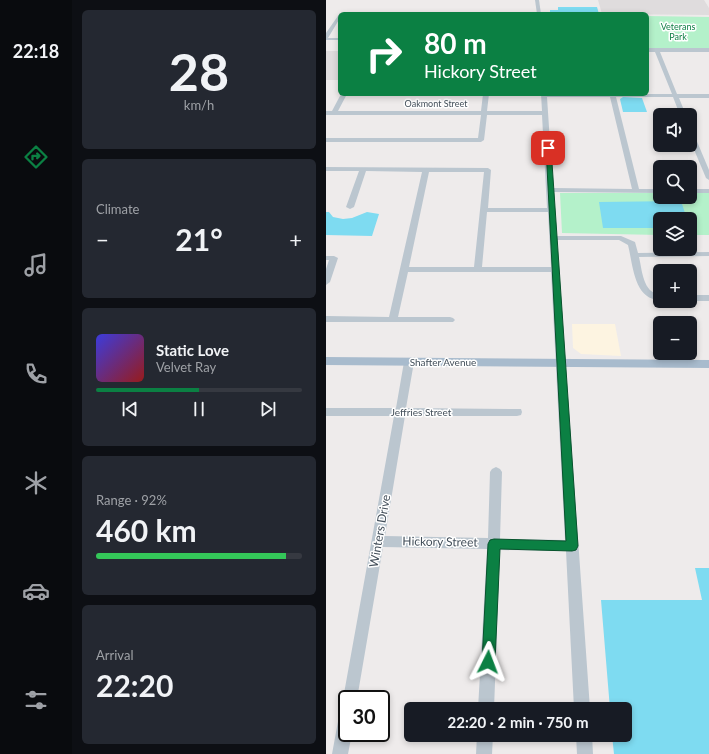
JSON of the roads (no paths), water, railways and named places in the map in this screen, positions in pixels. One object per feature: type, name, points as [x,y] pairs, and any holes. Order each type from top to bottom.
[{"type":"main road","name":"Shafter Avenue","points":[[326,361],[709,364]]},
{"type":"street","points":[[538,0],[539,12]]},
{"type":"street","points":[[326,38],[338,21]]},
{"type":"street","points":[[326,38],[338,39]]},
{"type":"street","points":[[649,50],[709,50]]},
{"type":"street","points":[[657,50],[680,108]]},
{"type":"street","points":[[334,113],[343,96]]},
{"type":"street","points":[[326,140],[482,140],[486,96]]},
{"type":"street","points":[[544,96],[582,702]]},
{"type":"street","points":[[612,96],[636,190]]},
{"type":"street","points":[[649,96],[709,96]]},
{"type":"street","name":"Oakmont Street","points":[[326,113],[545,113]]},
{"type":"street","points":[[697,149],[709,178]]},
{"type":"street","points":[[326,169],[488,170],[478,269]]},
{"type":"street","points":[[350,207],[363,169]]},
{"type":"street","points":[[393,320],[426,170]]},
{"type":"street","points":[[550,190],[653,191]]},
{"type":"street","points":[[697,191],[709,191]]},
{"type":"street","points":[[485,210],[551,210]]},
{"type":"street","points":[[553,238],[621,238],[632,244],[642,287],[653,294]]},
{"type":"street","points":[[635,255],[709,254]]},
{"type":"street","points":[[326,282],[330,258]]},
{"type":"street","points":[[404,269],[555,270]]},
{"type":"street","points":[[697,298],[709,298]]},
{"type":"street","points":[[326,319],[450,320]]},
{"type":"street","name":"Winters Drive","points":[[352,690],[379,541],[409,362]]},
{"type":"street","name":"Jeffries Street","points":[[326,412],[517,412]]},
{"type":"street","points":[[486,702],[496,472]]},
{"type":"street","name":"Hickory Street","points":[[379,541],[572,546]]},
{"type":"street","points":[[340,754],[342,742]]},
{"type":"street","points":[[484,754],[485,742]]},
{"type":"street","points":[[584,742],[585,754]]},
{"type":"water","points":[[558,7],[597,7],[598,12],[550,12],[550,10],[558,10]]},
{"type":"water","points":[[623,97],[642,98],[647,112],[623,112],[620,99]]},
{"type":"water","points":[[653,201],[653,204],[682,204],[685,212],[653,212],[653,228],[603,228],[599,202]]},
{"type":"water","points":[[326,212],[329,212],[333,217],[343,219],[352,218],[367,212],[379,214],[372,236],[326,235]]},
{"type":"water","points":[[695,568],[709,568],[709,754],[614,754],[613,742],[632,742],[632,702],[609,702],[601,600],[702,600]]},
{"type":"park label","name":"Veterans Park","points":[[678,32]]}]
